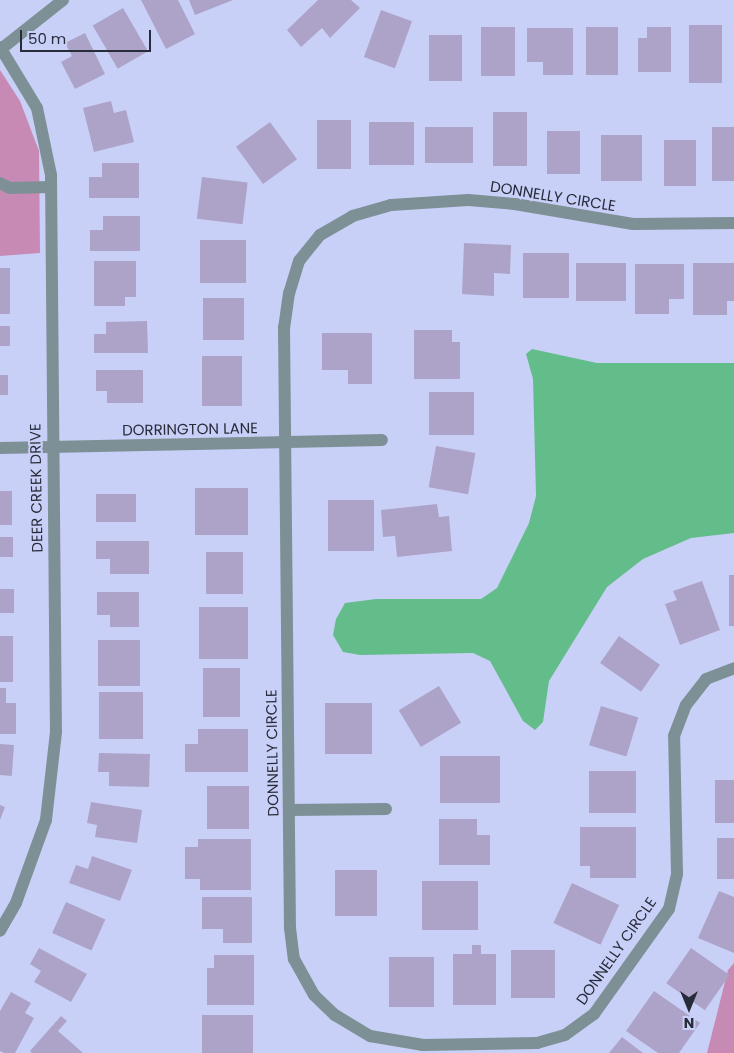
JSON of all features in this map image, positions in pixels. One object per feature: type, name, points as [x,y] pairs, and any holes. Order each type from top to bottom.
[{"type":"street","points":[[1,48],[63,0]]},
{"type":"street","name":"DEER CREEK DRIVE","points":[[0,931],[16,903],[46,820],[54,752],[51,187],[36,108],[1,48]]},
{"type":"street","points":[[0,183],[10,188],[51,187]]},
{"type":"street","name":"DONNELLY CIRCLE","points":[[734,223],[633,224],[515,204],[468,200],[391,205],[353,216],[315,242],[299,261],[289,293],[284,327],[290,928],[294,959],[314,995],[335,1015],[370,1036],[423,1045],[537,1042],[565,1035],[594,1014],[669,909],[677,874],[674,736],[686,705],[706,679],[734,668]]},
{"type":"street","name":"DORRINGTON LANE","points":[[0,448],[382,440]]},
{"type":"street","points":[[289,810],[386,809]]},
{"type":"shaded area","points":[[0,70],[20,101],[39,151],[40,253],[0,256]]},
{"type":"shaded area","points":[[532,349],[597,363],[734,363],[734,533],[691,538],[643,559],[607,587],[549,681],[543,722],[535,730],[523,721],[490,661],[473,653],[360,655],[343,652],[333,635],[336,619],[345,603],[376,599],[481,599],[497,588],[529,523],[536,496],[533,379],[526,354]]},
{"type":"shaded area","points":[[734,963],[734,1053],[707,1053],[728,970]]},
{"type":"building","points":[[141,0],[178,0],[195,34],[166,49]]},
{"type":"building","points":[[189,0],[233,0],[195,15]]},
{"type":"building","points":[[318,0],[351,0],[360,8],[330,38],[322,28],[301,47],[287,30]]},
{"type":"building","points":[[123,8],[148,51],[118,69],[93,26]]},
{"type":"building","points":[[381,10],[412,21],[395,68],[364,57]]},
{"type":"building","points":[[689,25],[722,25],[722,83],[689,83]]},
{"type":"building","points":[[481,27],[515,27],[515,76],[481,76]]},
{"type":"building","points":[[586,27],[618,27],[618,75],[586,75]]},
{"type":"building","points":[[647,27],[671,27],[671,72],[638,72],[638,38],[647,38]]},
{"type":"building","points":[[527,28],[573,28],[573,75],[543,75],[543,62],[527,62]]},
{"type":"building","points":[[85,33],[105,74],[75,89],[61,62],[72,56],[65,43]]},
{"type":"building","points":[[429,35],[462,35],[462,81],[429,81]]},
{"type":"building","points":[[111,101],[114,113],[126,110],[134,142],[94,152],[83,108]]},
{"type":"building","points":[[493,112],[527,112],[527,166],[493,166]]},
{"type":"building","points":[[317,120],[351,120],[351,169],[317,169]]},
{"type":"building","points":[[270,122],[297,159],[263,184],[236,147]]},
{"type":"building","points":[[369,122],[414,122],[414,165],[369,165]]},
{"type":"building","points":[[425,127],[473,127],[473,163],[425,163]]},
{"type":"building","points":[[712,127],[734,127],[734,181],[712,181]]},
{"type":"building","points":[[547,131],[580,131],[580,174],[547,174]]},
{"type":"building","points":[[601,135],[642,135],[642,181],[601,181]]},
{"type":"building","points":[[664,140],[696,140],[696,186],[664,186]]},
{"type":"building","points":[[102,163],[139,163],[139,198],[89,198],[89,177],[102,177]]},
{"type":"building","points":[[202,177],[248,183],[243,224],[197,219]]},
{"type":"building","points":[[103,216],[140,216],[140,251],[90,251],[90,230],[103,230]]},
{"type":"building","points":[[200,240],[246,240],[246,283],[200,283]]},
{"type":"building","points":[[464,243],[511,245],[510,274],[494,273],[494,296],[462,294]]},
{"type":"building","points":[[523,253],[569,253],[569,298],[523,298]]},
{"type":"building","points":[[94,261],[136,261],[136,297],[125,297],[125,306],[94,306]]},
{"type":"building","points":[[576,263],[626,263],[626,301],[576,301]]},
{"type":"building","points":[[693,263],[734,263],[734,301],[727,301],[727,315],[693,315]]},
{"type":"building","points":[[635,264],[684,264],[684,299],[669,299],[669,314],[635,314]]},
{"type":"building","points":[[0,268],[10,268],[10,314],[0,314]]},
{"type":"building","points":[[203,298],[244,298],[244,340],[203,340]]},
{"type":"building","points":[[147,321],[148,353],[94,353],[94,334],[106,334],[106,322]]},
{"type":"building","points":[[0,326],[10,326],[10,346],[0,346]]},
{"type":"building","points":[[414,330],[452,330],[452,342],[460,342],[460,379],[414,379]]},
{"type":"building","points":[[322,333],[372,333],[372,384],[348,384],[348,370],[322,370]]},
{"type":"building","points":[[202,356],[242,356],[242,406],[202,406]]},
{"type":"building","points":[[96,370],[143,370],[143,403],[107,403],[107,391],[96,391]]},
{"type":"building","points":[[0,375],[8,375],[8,395],[0,395]]},
{"type":"building","points":[[429,392],[474,392],[474,435],[429,435]]},
{"type":"building","points":[[436,446],[475,453],[468,494],[429,487]]},
{"type":"building","points":[[195,488],[248,488],[248,535],[195,535]]},
{"type":"building","points":[[0,491],[12,491],[12,525],[0,525]]},
{"type":"building","points":[[96,494],[136,494],[136,522],[96,522]]},
{"type":"building","points":[[328,500],[374,500],[374,551],[328,551]]},
{"type":"building","points":[[437,504],[439,517],[449,516],[452,551],[397,557],[395,536],[383,537],[381,510]]},
{"type":"building","points":[[0,537],[13,537],[13,557],[0,557]]},
{"type":"building","points":[[96,541],[149,541],[149,574],[110,574],[110,559],[96,559]]},
{"type":"building","points":[[206,552],[243,552],[243,594],[206,594]]},
{"type":"building","points":[[729,575],[734,575],[734,626],[729,626]]},
{"type":"building","points":[[702,581],[720,630],[680,645],[665,604],[677,600],[673,591]]},
{"type":"building","points":[[0,589],[14,589],[14,613],[0,613]]},
{"type":"building","points":[[97,592],[139,592],[139,627],[110,627],[110,615],[97,615]]},
{"type":"building","points":[[199,607],[248,607],[248,659],[199,659]]},
{"type":"building","points":[[0,636],[13,636],[13,682],[0,682]]},
{"type":"building","points":[[619,636],[660,665],[641,692],[600,663]]},
{"type":"building","points":[[98,640],[140,640],[140,686],[98,686]]},
{"type":"building","points":[[203,668],[240,668],[240,717],[203,717]]},
{"type":"building","points":[[439,686],[461,723],[421,747],[399,710]]},
{"type":"building","points":[[0,688],[6,688],[6,703],[16,703],[16,734],[0,734]]},
{"type":"building","points":[[99,692],[143,692],[143,739],[99,739]]},
{"type":"building","points":[[325,703],[372,703],[372,754],[325,754]]},
{"type":"building","points":[[601,706],[638,717],[626,757],[589,745]]},
{"type":"building","points":[[198,729],[248,729],[248,772],[185,772],[185,744],[198,744]]},
{"type":"building","points":[[0,744],[14,745],[12,776],[0,775]]},
{"type":"building","points":[[99,753],[150,754],[149,787],[109,786],[109,772],[98,772]]},
{"type":"building","points":[[440,756],[500,756],[500,803],[440,803]]},
{"type":"building","points":[[589,771],[636,771],[636,813],[589,813]]},
{"type":"building","points":[[715,780],[734,780],[734,823],[715,823]]},
{"type":"building","points":[[207,786],[249,786],[249,829],[207,829]]},
{"type":"building","points":[[91,802],[142,810],[137,843],[95,837],[97,825],[87,823]]},
{"type":"building","points":[[0,805],[5,807],[0,820]]},
{"type":"building","points":[[439,819],[477,819],[477,835],[490,835],[490,865],[439,865]]},
{"type":"building","points":[[580,827],[636,827],[636,878],[590,878],[590,866],[580,866]]},
{"type":"building","points":[[717,838],[734,838],[734,879],[717,879]]},
{"type":"building","points":[[198,839],[251,839],[251,890],[200,890],[200,879],[185,879],[185,847],[198,847]]},
{"type":"building","points":[[92,856],[132,870],[120,901],[69,883],[76,865],[88,869]]},
{"type":"building","points":[[335,870],[377,870],[377,916],[335,916]]},
{"type":"building","points":[[422,881],[478,881],[478,930],[422,930]]},
{"type":"building","points":[[572,883],[619,905],[601,945],[553,923]]},
{"type":"building","points":[[719,891],[734,897],[734,953],[698,938]]},
{"type":"building","points":[[202,897],[252,897],[252,943],[223,943],[223,929],[202,929]]},
{"type":"building","points":[[66,902],[105,919],[91,951],[52,933]]},
{"type":"building","points":[[472,945],[481,945],[481,954],[496,954],[496,1005],[453,1005],[453,954],[472,954]]},
{"type":"building","points":[[39,948],[87,974],[71,1002],[34,982],[41,971],[30,964]]},
{"type":"building","points":[[691,948],[730,975],[705,1010],[666,983]]},
{"type":"building","points":[[511,950],[555,950],[555,998],[511,998]]},
{"type":"building","points":[[214,955],[254,955],[254,1005],[207,1005],[207,968],[214,968]]},
{"type":"building","points":[[389,957],[434,957],[434,1007],[389,1007]]},
{"type":"building","points":[[654,991],[700,1023],[679,1053],[658,1053],[626,1031]]},
{"type":"building","points":[[11,992],[31,1003],[25,1013],[34,1018],[15,1053],[4,1053],[0,1051],[0,1011]]},
{"type":"building","points":[[202,1015],[253,1015],[253,1053],[202,1053]]},
{"type":"building","points":[[61,1016],[67,1021],[58,1031],[83,1053],[32,1053],[30,1051]]},
{"type":"building","points":[[622,1037],[643,1053],[609,1053]]}]
